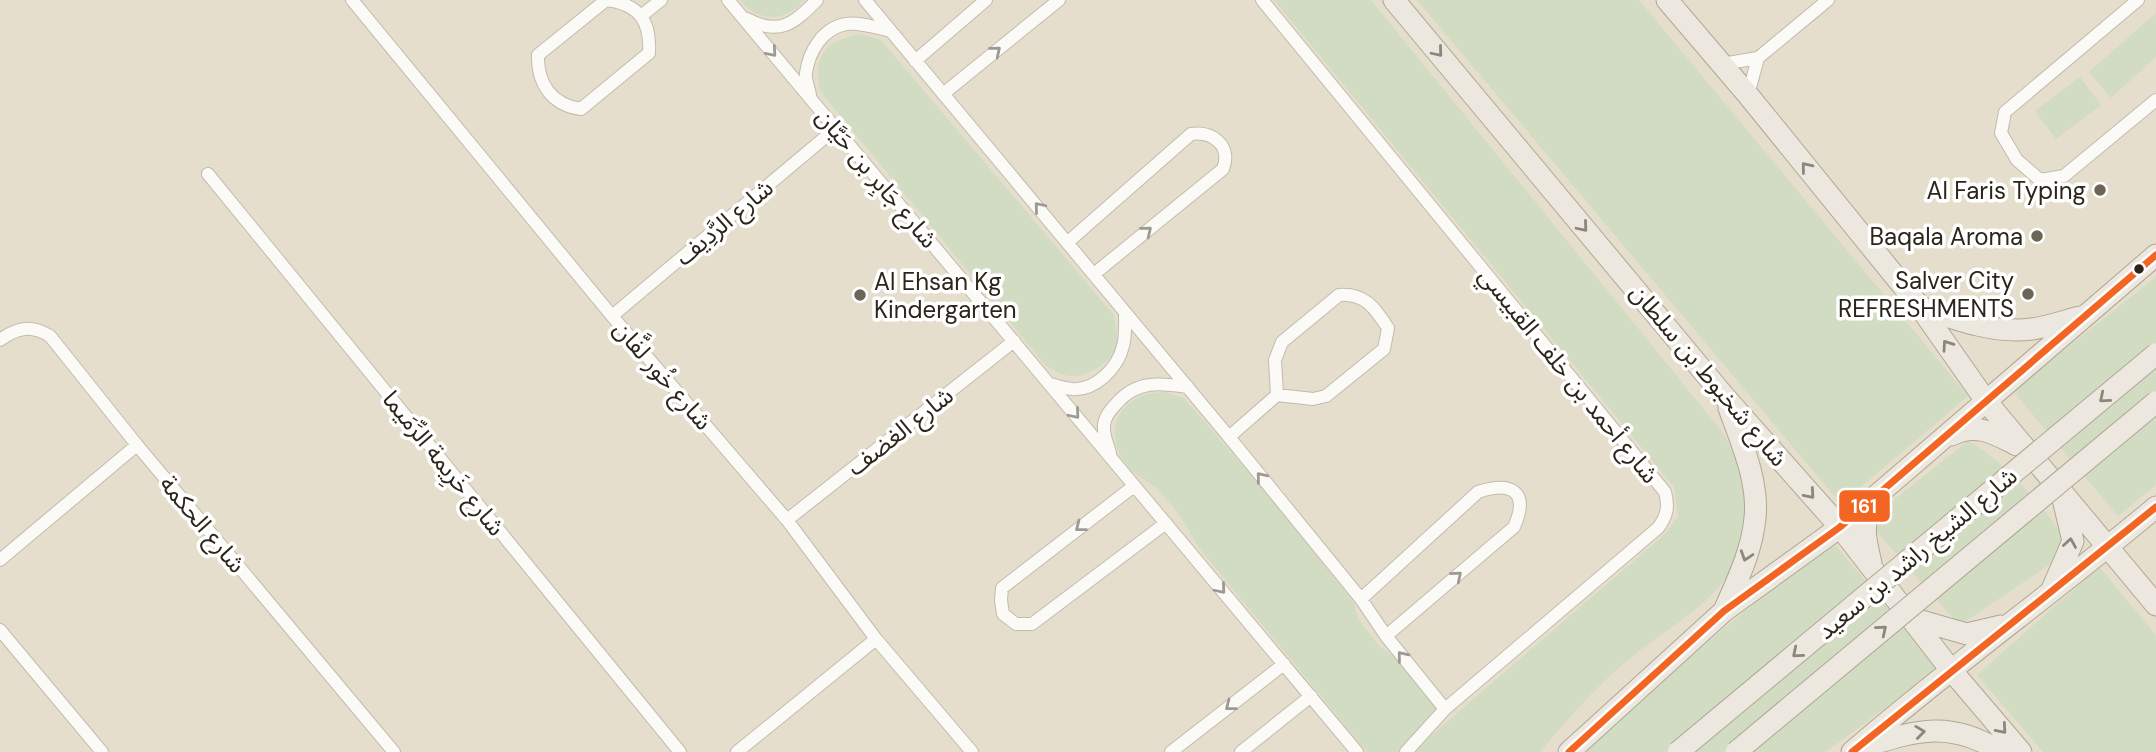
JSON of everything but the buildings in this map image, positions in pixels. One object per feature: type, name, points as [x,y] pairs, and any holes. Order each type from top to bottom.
[{"type":"main road","name":"شارع شخبوط بن سلطان","points":[[1394,0],[1724,396],[1840,527],[1951,670],[2021,752]]},
{"type":"main road","points":[[1667,0],[1920,307],[1986,401],[2156,605]]},
{"type":"main road","points":[[1569,752],[1724,611],[1840,527],[2156,255]]},
{"type":"main road","points":[[1920,307],[1974,324],[2011,329],[2032,329],[2085,316]]},
{"type":"main road","name":"شارع الشيخ راشد بن سعيد","points":[[1678,752],[2156,354]]},
{"type":"main road","points":[[1724,396],[1742,444],[1756,516],[1743,566],[1724,611]]},
{"type":"main road","name":"شارع الشيخ راشد بن سعيد","points":[[1736,752],[2156,402]]},
{"type":"main road","points":[[1944,439],[1961,430],[1985,429],[2025,449]]},
{"type":"main road","points":[[2050,592],[2073,541],[2060,491]]},
{"type":"main road","points":[[1874,570],[1866,541],[1865,525],[1870,508],[1880,493]]},
{"type":"main road","points":[[1853,751],[2156,508]]},
{"type":"main road","points":[[1912,618],[1966,634],[2010,624]]},
{"type":"main road","points":[[1853,751],[1911,732],[1932,730],[1976,739],[2001,752]]},
{"type":"street","name":"شارع خُور لفَّان","points":[[352,0],[612,316],[787,520],[876,639],[972,752]]},
{"type":"street","points":[[606,0],[624,2],[641,16],[650,35],[649,53],[581,109],[565,107],[548,91],[538,71],[538,55],[606,0]]},
{"type":"street","points":[[641,16],[661,0]]},
{"type":"street","name":"شارع جَابِر بن حَيَّان","points":[[728,0],[1357,752]]},
{"type":"street","points":[[741,16],[762,27],[778,27],[791,23],[817,0]]},
{"type":"street","points":[[865,0],[1229,437],[1361,599],[1386,636],[1445,709]]},
{"type":"street","points":[[915,61],[986,0]]},
{"type":"street","points":[[943,94],[1059,0]]},
{"type":"street","name":"شارع أحمد بن خلف القبيسي","points":[[1262,0],[1665,492],[1668,510],[1658,528],[1445,709],[1406,752]]},
{"type":"street","points":[[1722,64],[1758,58],[1828,0]]},
{"type":"street","points":[[2138,0],[2005,112],[2001,133],[2017,160],[2040,180],[2064,176],[2156,100]]},
{"type":"street","points":[[811,98],[805,76],[810,55],[831,29],[847,24],[891,32]]},
{"type":"street","points":[[1748,95],[1758,58]]},
{"type":"street","name":"شارع الرَّدِيف","points":[[612,316],[835,129]]},
{"type":"street","points":[[1068,242],[1191,134],[1203,132],[1212,135],[1224,148],[1227,159],[1223,169],[1094,274]]},
{"type":"street","name":"شارع خَرِيمة الرِّمَيما","points":[[208,174],[680,752]]},
{"type":"street","points":[[1229,437],[1277,395],[1313,399],[1326,396],[1384,349],[1388,328],[1377,311],[1363,298],[1351,294],[1339,295],[1282,342],[1275,360],[1277,395]]},
{"type":"street","points":[[1049,384],[1073,389],[1089,387],[1105,376],[1118,361],[1124,345],[1125,313]]},
{"type":"street","name":"شارع الحكمة","points":[[0,340],[18,328],[32,328],[50,336],[136,445],[394,752]]},
{"type":"street","name":"شارع الغضف","points":[[787,520],[1014,341]]},
{"type":"street","points":[[1112,458],[1104,425],[1110,411],[1124,394],[1142,385],[1156,383],[1188,387]]},
{"type":"street","points":[[0,560],[136,445]]},
{"type":"street","points":[[1135,486],[1002,587],[1003,614],[1016,624],[1032,624],[1166,523]]},
{"type":"street","points":[[1361,599],[1478,492],[1495,487],[1509,489],[1517,495],[1521,505],[1514,527],[1386,636]]},
{"type":"street","points":[[0,630],[102,752]]},
{"type":"street","points":[[737,752],[876,639]]},
{"type":"street","points":[[1171,752],[1284,664]]},
{"type":"street","points":[[1241,752],[1311,696]]},
{"type":"green space","points":[[740,0],[804,0],[789,13],[772,17],[755,13]]},
{"type":"green space","points":[[1274,0],[1371,0],[1724,434],[1741,469],[1746,493],[1746,518],[1737,559],[1723,582],[1685,618],[1642,648],[1605,680],[1540,752],[1412,752],[1665,534],[1678,516],[1674,487]]},
{"type":"green space","points":[[1417,0],[1639,0],[1968,396],[1841,504]]},
{"type":"green space","points":[[2156,13],[2156,57],[2111,98],[2089,72]]},
{"type":"green space","points":[[862,34],[881,40],[1113,314],[1117,343],[1104,363],[1085,374],[1072,376],[1046,366],[820,91],[819,67],[825,51],[839,40]]},
{"type":"green space","points":[[2080,77],[2101,105],[2056,139],[2035,111]]},
{"type":"green space","points":[[2156,277],[2156,485],[2118,516],[2013,391]]},
{"type":"green space","points":[[1165,392],[1184,398],[1264,490],[1354,603],[1358,619],[1380,647],[1403,662],[1436,707],[1437,715],[1402,752],[1367,752],[1199,548],[1170,503],[1124,461],[1116,445],[1115,436],[1115,427],[1122,411],[1141,396]]},
{"type":"green space","points":[[1968,441],[1995,459],[2022,485],[2066,541],[2061,557],[1963,623],[1953,618],[1875,530],[1875,518],[1881,510]]},
{"type":"green space","points":[[1832,541],[1939,668],[1826,752],[1583,752],[1706,643]]},
{"type":"green space","points":[[2099,567],[2156,635],[2156,752],[2043,752],[1977,675]]},
{"type":"transit line","name":"161","points":[[1569,752],[1724,611],[1840,527],[2156,255]]},
{"type":"transit line","name":"161","points":[[1852,752],[2156,507]]},
{"type":"place","name":"Al Faris Typing","points":[[2100,190]]},
{"type":"place","name":"Baqala Aroma","points":[[2037,236]]},
{"type":"place","name":"Salver City REFRESHMENTS","points":[[2028,294]]},
{"type":"place","name":"Al Ehsan Kg Kindergarten","points":[[860,295]]}]
